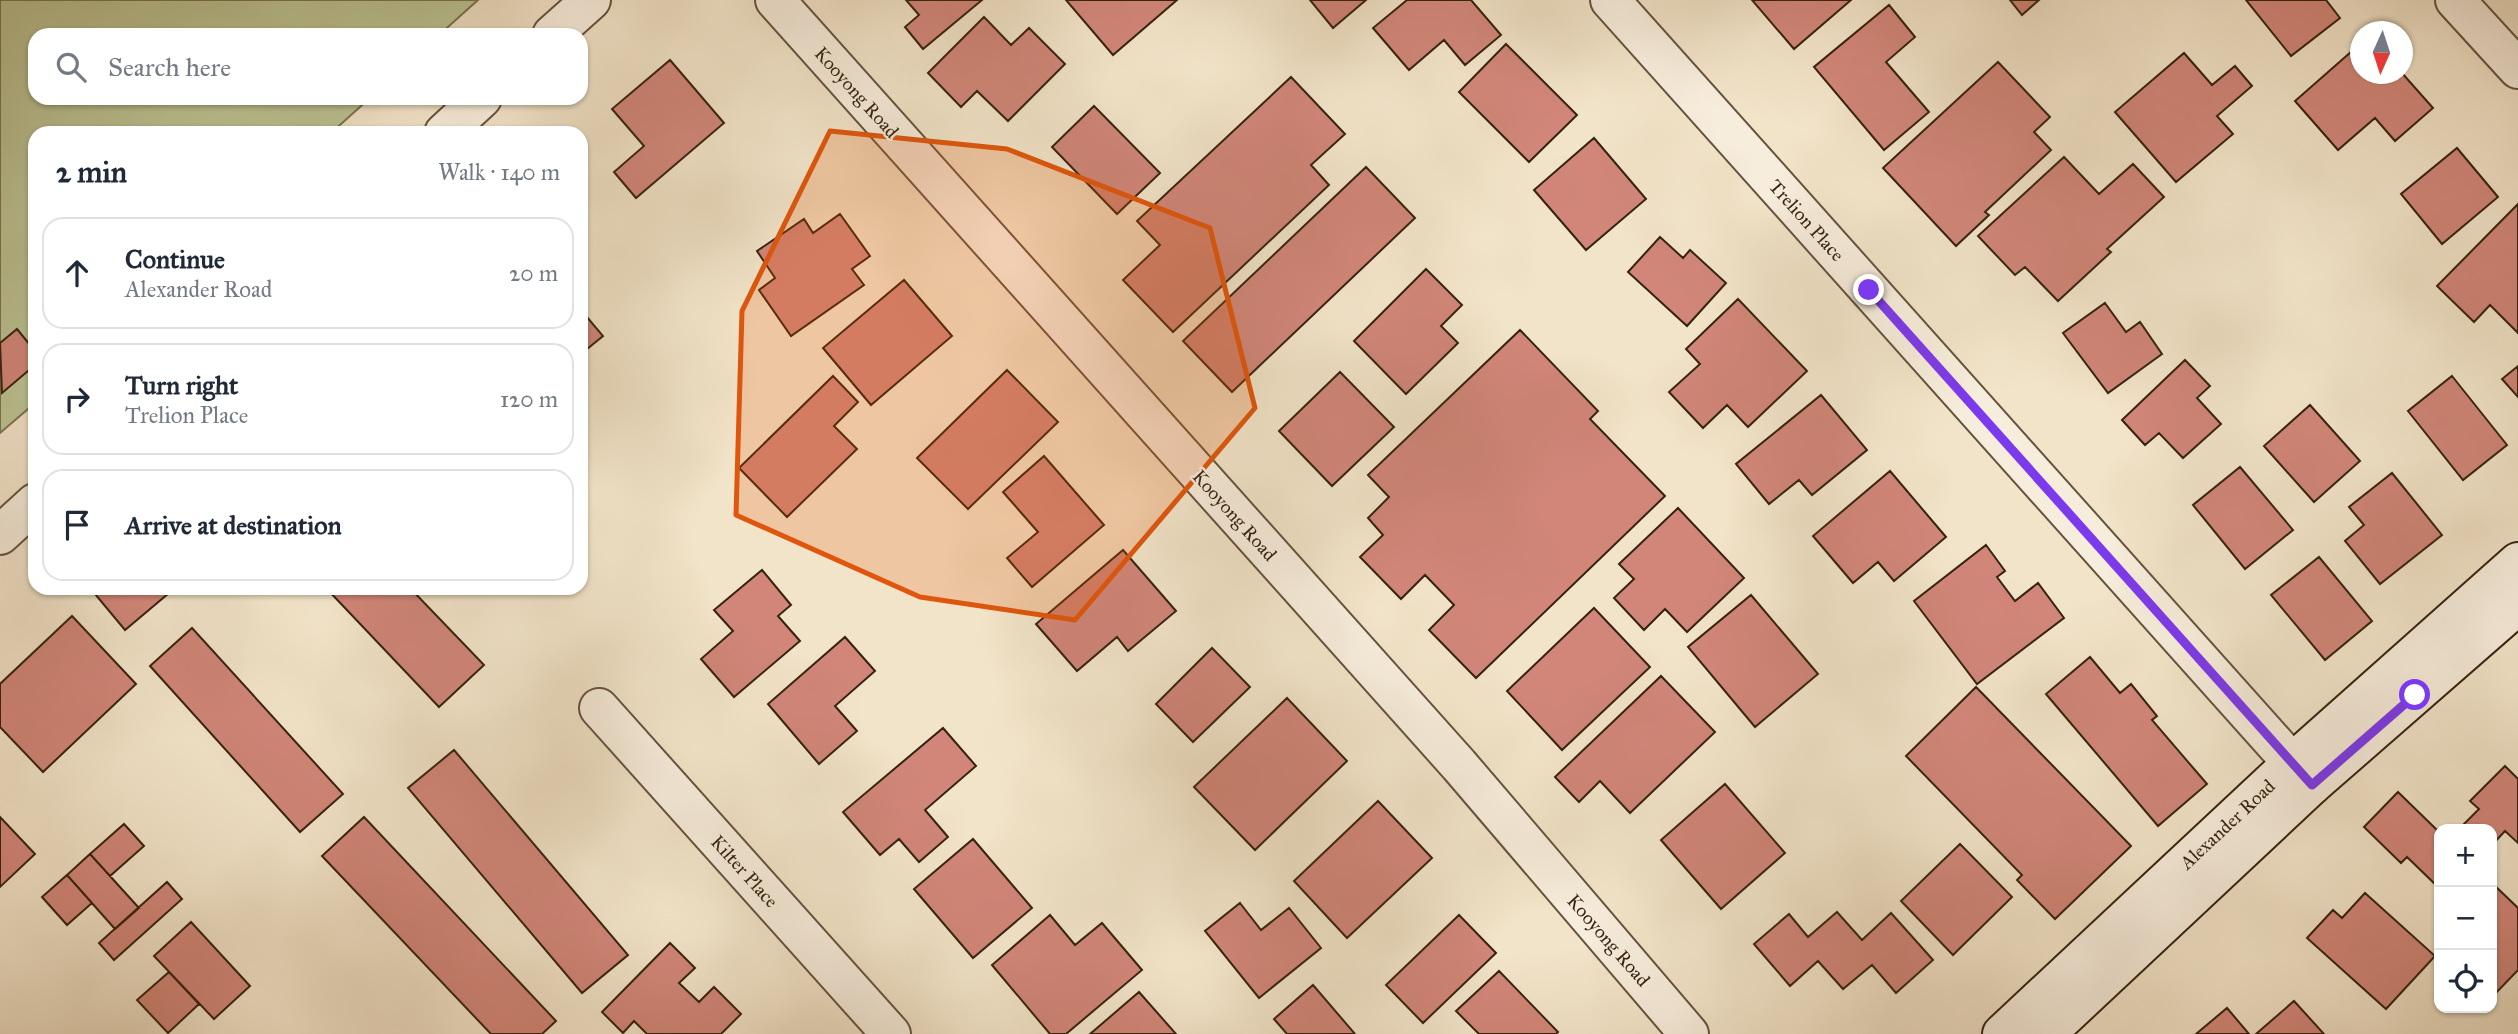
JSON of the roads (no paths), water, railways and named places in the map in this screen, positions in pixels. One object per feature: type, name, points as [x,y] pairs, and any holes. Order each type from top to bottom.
[{"type":"street","points":[[560,28],[591,0]]},
{"type":"street","name":"Kooyong Road","points":[[775,0],[1459,765],[1689,1034]]},
{"type":"street","name":"Trelion Place","points":[[1610,0],[2302,774]]},
{"type":"street","points":[[2455,0],[2518,69]]},
{"type":"street","points":[[452,126],[474,105]]},
{"type":"street","points":[[0,535],[28,509]]},
{"type":"street","name":"Alexander Road","points":[[2046,1034],[2302,774],[2518,562]]},
{"type":"street","name":"Alexander Road","points":[[2002,1034],[2302,774],[2518,605]]},
{"type":"street","name":"Kilter Place","points":[[599,708],[891,1034]]}]
